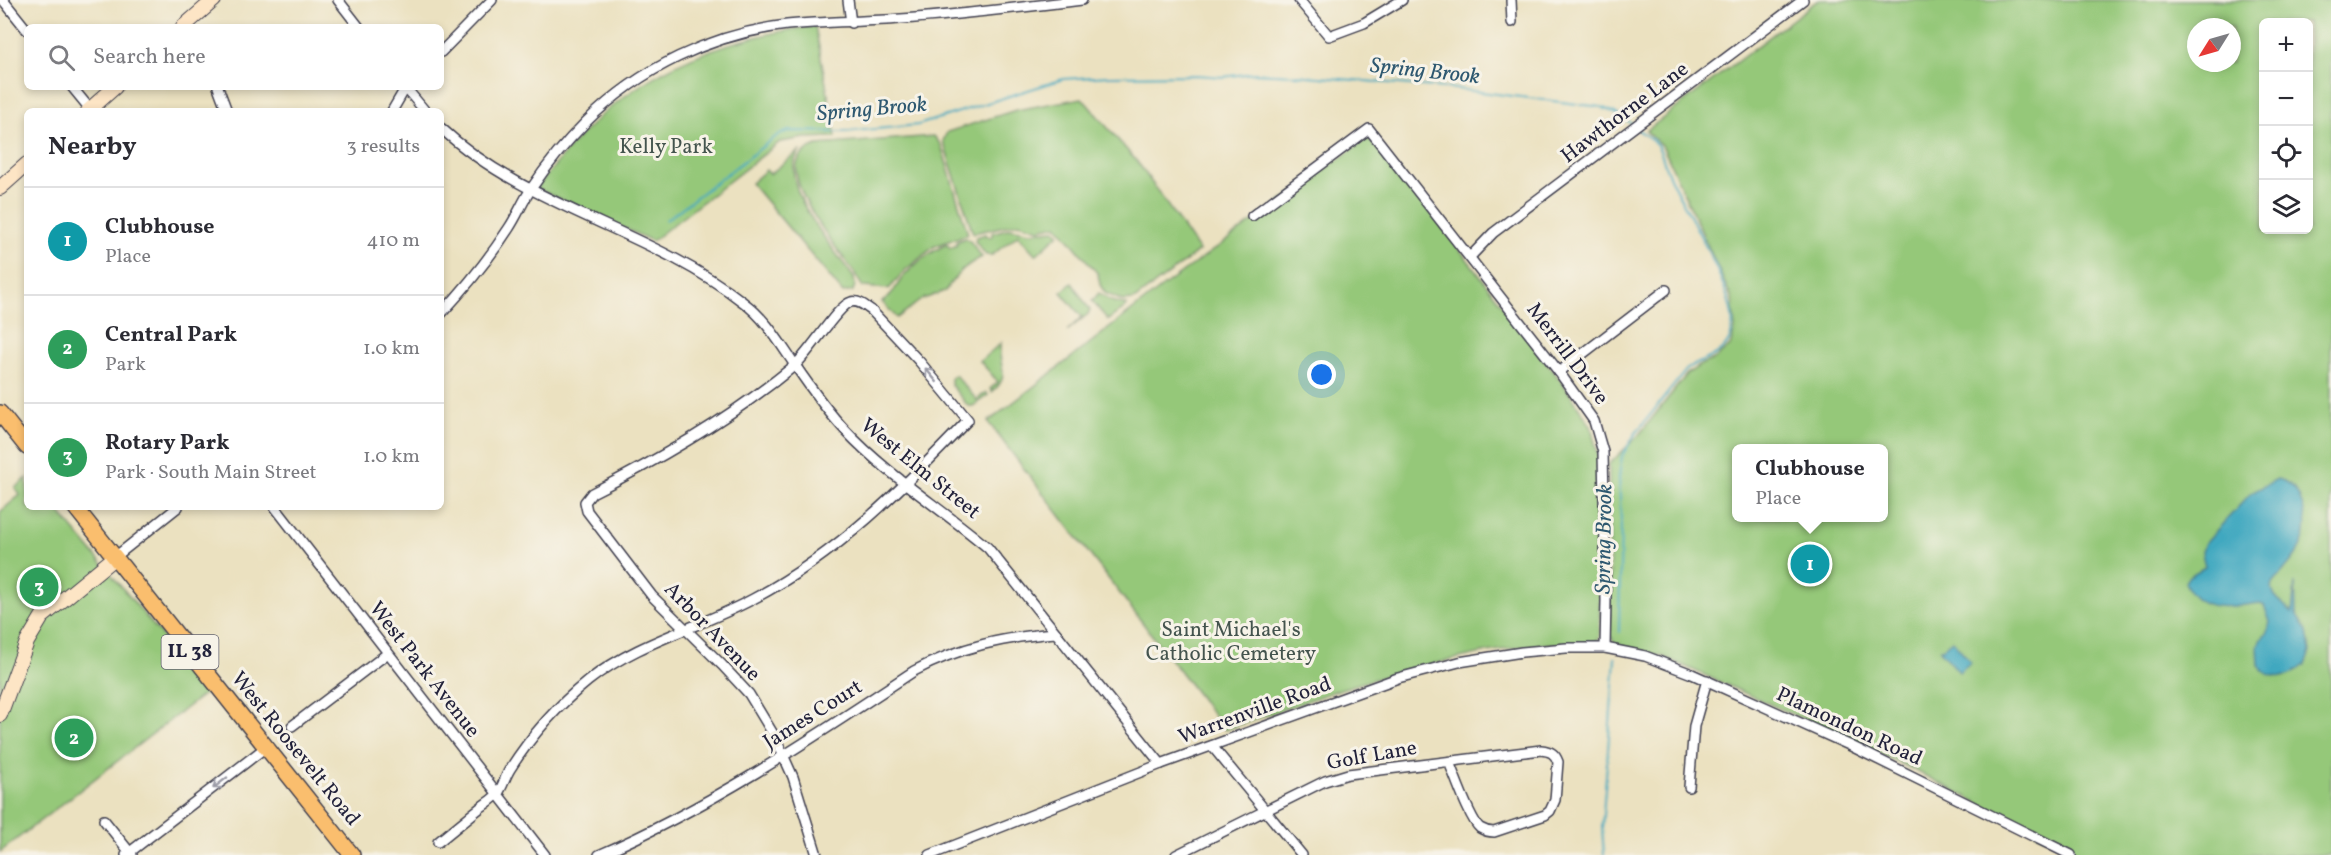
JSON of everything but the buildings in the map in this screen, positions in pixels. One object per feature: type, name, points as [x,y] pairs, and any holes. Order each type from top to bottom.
[{"type":"main road","points":[[0,413],[24,443]]},
{"type":"main road","name":"IL 38","points":[[77,510],[115,557]]},
{"type":"main road","name":"West Roosevelt Road","points":[[115,557],[352,855]]},
{"type":"street","points":[[3,0],[24,26]]},
{"type":"street","points":[[186,24],[214,0]]},
{"type":"street","points":[[338,0],[357,24]]},
{"type":"street","points":[[444,48],[492,0]]},
{"type":"street","points":[[848,0],[851,23]]},
{"type":"street","points":[[444,310],[497,245],[531,190],[558,153],[602,107],[640,78],[674,59],[710,43],[748,32],[789,25],[851,23],[1082,0]]},
{"type":"street","points":[[1299,0],[1329,36],[1374,18],[1402,0]]},
{"type":"street","points":[[1511,0],[1512,22]]},
{"type":"street","name":"Hawthorne Lane","points":[[1470,257],[1494,233],[1803,0]]},
{"type":"street","points":[[74,90],[88,108]]},
{"type":"street","points":[[91,108],[112,90]]},
{"type":"street","points":[[219,90],[226,108]]},
{"type":"street","points":[[394,108],[404,90]]},
{"type":"street","points":[[408,90],[423,108]]},
{"type":"street","name":"Merrill Drive","points":[[1252,216],[1369,129],[1559,372],[1594,421],[1603,452],[1605,648]]},
{"type":"street","name":"West Elm Street","points":[[444,130],[475,156],[531,190],[654,248],[698,272],[743,302],[769,327],[844,429],[871,456],[988,548],[1161,764]]},
{"type":"street","points":[[0,188],[24,167]]},
{"type":"street","points":[[1559,372],[1666,290]]},
{"type":"street","points":[[438,842],[498,794],[509,771],[533,736],[569,698],[589,681],[632,652],[709,621],[755,598],[809,565],[857,528],[906,484],[968,420],[919,361],[863,304],[849,302],[843,307],[812,349],[795,365]]},
{"type":"street","name":"Arbor Avenue","points":[[795,365],[735,411],[691,440],[592,493],[585,502],[587,512],[636,578],[684,630],[711,653],[749,694],[770,728],[793,777],[817,855]]},
{"type":"street","points":[[0,715],[6,681],[42,617],[174,510]]},
{"type":"street","name":"West Park Avenue","points":[[277,510],[545,855]]},
{"type":"street","name":"James Court","points":[[598,855],[702,803],[783,756],[933,661],[984,643],[1019,636],[1056,633]]},
{"type":"street","name":"Warrenville Road","points":[[930,855],[1161,764],[1422,671],[1522,652],[1566,648],[1605,648]]},
{"type":"street","name":"Plamondon Road","points":[[1605,648],[1645,656],[1707,680],[1860,751],[2071,855]]},
{"type":"street","points":[[292,726],[388,653]]},
{"type":"street","points":[[1689,787],[1694,726],[1707,680]]},
{"type":"street","points":[[1212,746],[1302,855]]},
{"type":"street","points":[[104,820],[129,854],[266,747]]},
{"type":"street","name":"Golf Lane","points":[[1176,855],[1325,781],[1348,774],[1541,750],[1553,753],[1558,762],[1555,800],[1550,811],[1494,832],[1487,832],[1477,824],[1449,762]]},
{"type":"green space","points":[[1818,0],[2331,0],[2331,855],[2081,855],[1900,763],[1664,657],[1614,643],[1610,633],[1609,464],[1638,436],[1687,374],[1714,359],[1730,346],[1735,329],[1732,299],[1663,147],[1646,131]]},
{"type":"green space","name":"Kelly Park","points":[[815,26],[836,137],[780,142],[652,241],[536,188],[573,143],[612,106],[664,71],[721,47],[751,38]]},
{"type":"green space","points":[[1082,98],[1139,164],[1199,251],[1134,300],[1123,301],[1105,293],[1100,285],[1098,274],[1057,225],[1039,229],[1019,223],[973,233],[943,141],[947,132],[1016,110]]},
{"type":"green space","points":[[934,136],[941,145],[968,234],[935,246],[904,271],[889,289],[863,287],[807,204],[796,175],[798,160],[805,152],[817,145]]},
{"type":"green space","name":"Saint Michael's Catholic Cemetery","points":[[1368,138],[1403,176],[1564,385],[1591,426],[1599,460],[1600,636],[1598,640],[1589,644],[1543,644],[1487,652],[1409,669],[1341,689],[1225,730],[988,422],[1161,288]]},
{"type":"green space","points":[[800,150],[794,164],[795,181],[801,198],[810,216],[854,278],[853,291],[843,293],[751,183],[766,170],[770,174]]},
{"type":"green space","points":[[1010,228],[1030,232],[1055,230],[1059,234],[1036,255],[1018,235],[992,255],[986,255],[975,241],[976,237],[986,234],[988,237],[993,236],[992,233]]},
{"type":"green space","points":[[965,238],[982,257],[961,271],[945,291],[921,300],[897,318],[882,302],[892,294],[904,276],[918,262],[935,251],[947,244],[950,248],[957,245],[956,242]]},
{"type":"green space","points":[[1072,283],[1090,310],[1067,331],[1082,317],[1061,292]]},
{"type":"green space","points":[[1099,293],[1111,301],[1127,306],[1108,320],[1092,301]]},
{"type":"green space","points":[[1001,343],[1002,380],[992,392],[990,389],[998,382],[980,361]]},
{"type":"green space","points":[[955,375],[977,400],[986,392],[988,395],[973,406],[968,406],[951,385],[951,378]]},
{"type":"green space","points":[[24,480],[24,510],[57,510],[208,691],[0,852],[0,512],[20,495],[15,488]]},
{"type":"water","points":[[2277,479],[2288,483],[2296,492],[2306,525],[2301,546],[2273,583],[2272,590],[2292,613],[2295,583],[2296,614],[2307,632],[2310,652],[2305,665],[2290,675],[2281,677],[2269,675],[2259,665],[2258,645],[2267,632],[2270,622],[2264,605],[2260,603],[2228,607],[2207,604],[2191,592],[2185,582],[2189,576],[2205,567],[2202,552],[2205,543],[2251,493]]},
{"type":"water","points":[[1952,640],[1971,662],[1959,672],[1940,650]]},
{"type":"waterway","name":"Spring Brook","points":[[666,220],[778,135],[789,131],[844,132],[918,125],[1063,79],[1109,76],[1223,77],[1253,73],[1296,75],[1457,89],[1601,107],[1632,124]]},
{"type":"waterway","name":"Spring Brook","points":[[1619,632],[1621,522],[1619,477],[1622,456],[1635,434],[1686,370],[1724,348],[1731,335],[1732,320],[1721,278],[1667,171],[1659,149],[1652,140],[1636,128]]},
{"type":"waterway","name":"Spring Brook","points":[[1604,855],[1602,828],[1615,658]]},
{"type":"place","name":"Clubhouse","points":[[1810,564]]},
{"type":"place","name":"Rotary Park","points":[[39,587]]},
{"type":"place","name":"Central Park","points":[[74,738]]}]
